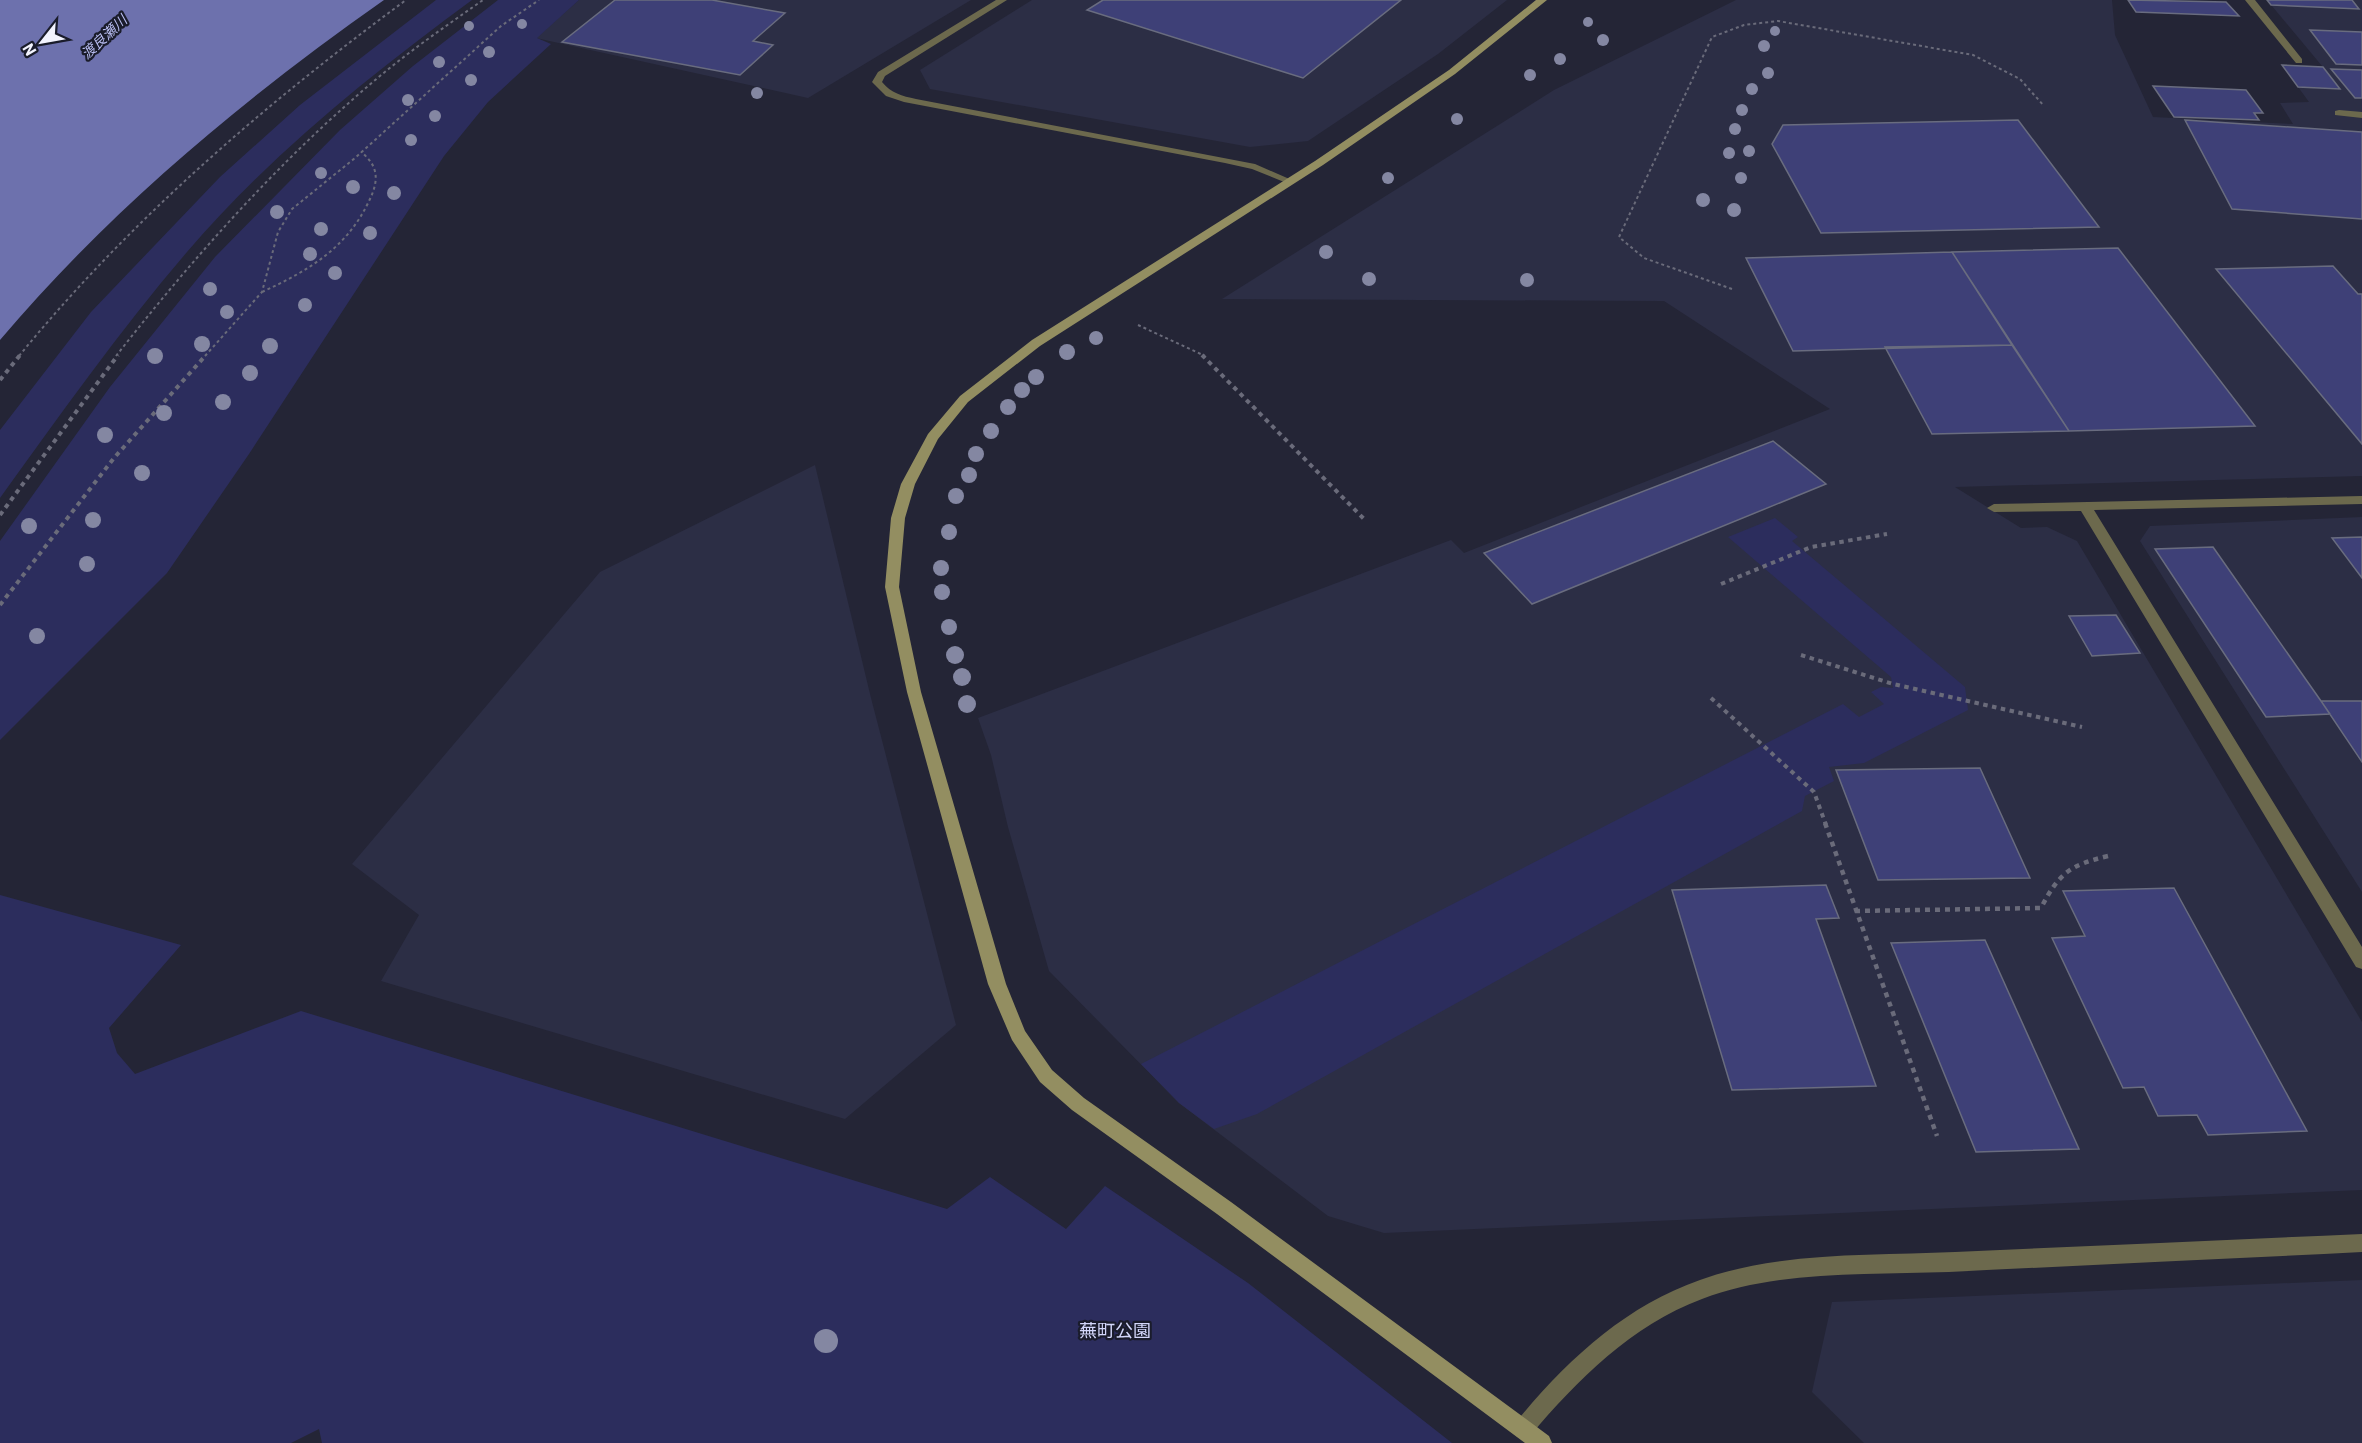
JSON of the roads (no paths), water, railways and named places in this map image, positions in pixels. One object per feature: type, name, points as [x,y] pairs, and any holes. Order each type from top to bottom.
[{"type":"street","points":[[1002,0],[881,74],[877,82],[881,89],[887,94],[916,102],[1225,160],[1255,167],[1289,181]]},
{"type":"street","points":[[1542,0],[1452,72],[1289,181],[1027,350],[964,399],[932,437],[908,484],[898,519],[892,587],[914,692],[997,984],[1024,1044],[1046,1076],[1078,1104],[1542,1443]]},
{"type":"street","points":[[2250,0],[2299,61]]},
{"type":"street","points":[[2339,113],[2362,115]]},
{"type":"street","points":[[1994,508],[2362,500]]},
{"type":"street","points":[[2085,507],[2362,962]]},
{"type":"street","points":[[1523,1429],[1546,1399],[1575,1370],[1626,1328],[1676,1301],[1728,1281],[1775,1272],[1820,1268],[2362,1243]]},
{"type":"water","name":"渡良瀬川","points":[[0,0],[384,0],[280,76],[181,158],[87,246],[0,340]]},
{"type":"park label","name":"蕪町公園","points":[[1115,1331]]}]
